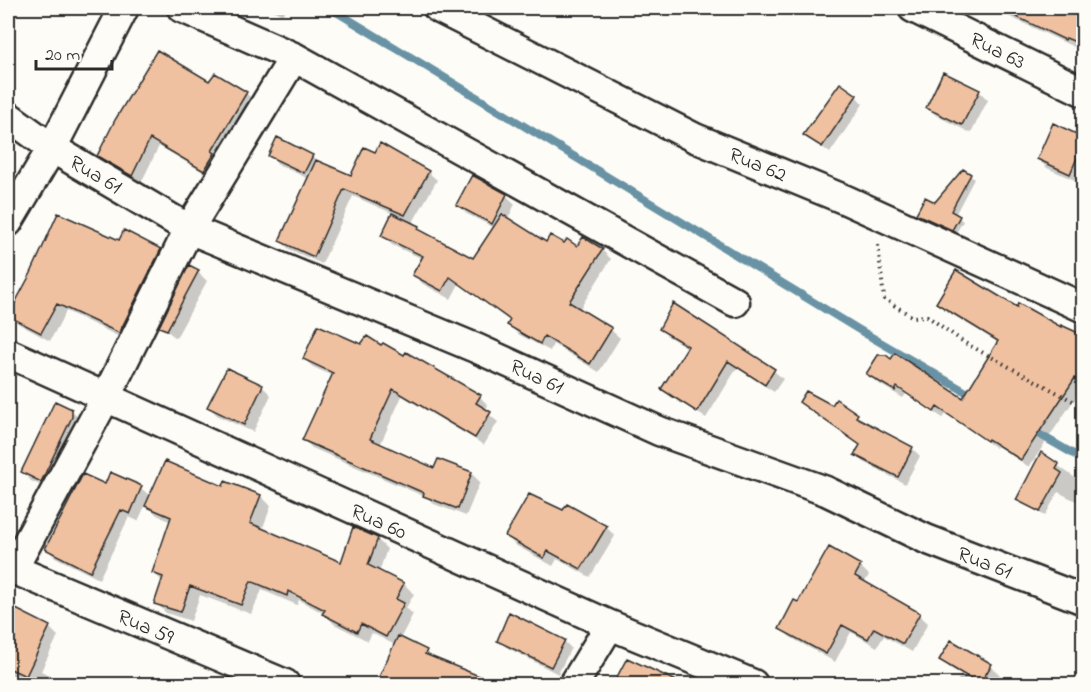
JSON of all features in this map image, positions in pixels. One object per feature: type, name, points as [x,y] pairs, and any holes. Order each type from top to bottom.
[{"type":"street","points":[[8,222],[52,148],[124,8]]},
{"type":"street","points":[[182,8],[294,57],[735,302]]},
{"type":"street","name":"Rua 62","points":[[438,8],[695,138],[874,213],[1083,308]]},
{"type":"street","name":"Rua 63","points":[[930,11],[1083,92]]},
{"type":"street","points":[[10,568],[106,397],[189,229],[294,57]]},
{"type":"street","name":"Rua 61","points":[[8,116],[52,148],[189,229],[478,349],[659,431],[826,491],[926,539],[1083,600]]},
{"type":"street","name":"Rua 60","points":[[8,353],[610,625],[753,684]]},
{"type":"street","name":"Rua 59","points":[[10,568],[285,684]]},
{"type":"street","points":[[574,684],[610,625]]},
{"type":"path","points":[[874,213],[884,299],[913,317],[927,316],[965,343],[1083,407]]},
{"type":"building","points":[[998,8],[1083,8],[1083,45],[1066,38],[1065,40]]},
{"type":"building","points":[[157,50],[209,81],[215,73],[247,92],[212,151],[215,153],[204,171],[150,139],[132,176],[97,156],[115,120]]},
{"type":"building","points":[[943,72],[980,90],[962,125],[926,108]]},
{"type":"building","points":[[840,83],[857,95],[822,147],[803,135]]},
{"type":"building","points":[[1053,123],[1083,137],[1083,144],[1070,174],[1037,159]]},
{"type":"building","points":[[277,137],[313,155],[304,173],[268,156]]},
{"type":"building","points":[[380,143],[429,171],[405,215],[344,189],[314,257],[279,241],[316,160],[351,175],[364,147],[375,152]]},
{"type":"building","points":[[963,169],[971,174],[951,211],[960,216],[952,230],[916,214],[925,197],[935,202]]},
{"type":"building","points":[[472,175],[507,194],[492,224],[456,205]]},
{"type":"building","points":[[58,213],[119,240],[124,230],[161,249],[119,333],[57,304],[41,333],[8,316],[31,273]]},
{"type":"building","points":[[392,213],[473,258],[502,214],[546,242],[550,235],[564,243],[567,239],[577,246],[583,237],[603,249],[569,302],[612,328],[590,364],[544,336],[540,344],[507,325],[510,320],[450,277],[442,291],[412,275],[423,256],[381,236]]},
{"type":"building","points":[[189,265],[199,270],[167,330],[159,327]]},
{"type":"building","points":[[956,270],[1017,307],[1018,303],[1061,327],[1061,325],[1083,335],[1083,382],[1075,378],[1021,460],[988,439],[987,441],[937,407],[934,412],[897,387],[895,391],[866,374],[878,355],[886,355],[891,359],[895,353],[963,398],[998,341],[936,303]]},
{"type":"building","points":[[673,303],[775,369],[765,385],[728,361],[697,412],[661,389],[688,346],[659,329]]},
{"type":"building","points":[[318,325],[361,344],[367,336],[404,355],[406,352],[481,395],[476,403],[491,412],[475,438],[393,389],[370,439],[434,468],[438,459],[472,472],[458,509],[423,496],[424,493],[302,440],[333,373],[303,359]]},
{"type":"building","points":[[227,368],[263,385],[244,425],[207,407]]},
{"type":"building","points":[[806,391],[832,405],[836,399],[858,414],[856,417],[913,447],[898,477],[854,455],[860,445],[799,402]]},
{"type":"building","points":[[55,401],[72,409],[72,417],[41,482],[21,472]]},
{"type":"building","points":[[1041,452],[1059,464],[1056,469],[1062,473],[1040,512],[1016,500]]},
{"type":"building","points":[[165,461],[223,486],[225,481],[261,495],[250,523],[341,562],[353,527],[378,538],[368,565],[404,583],[396,599],[404,603],[386,637],[361,624],[357,632],[322,614],[325,610],[288,591],[287,596],[251,581],[241,605],[190,586],[181,612],[154,604],[163,577],[152,573],[171,517],[145,506]]},
{"type":"building","points":[[110,472],[142,486],[130,514],[121,510],[90,572],[45,549],[83,474],[105,484]]},
{"type":"building","points":[[529,494],[563,510],[567,504],[607,526],[581,569],[548,551],[544,558],[505,536]]},
{"type":"building","points":[[829,547],[861,565],[855,576],[920,613],[903,644],[874,628],[868,639],[842,625],[826,654],[779,629],[794,600],[798,602]]},
{"type":"building","points":[[8,605],[50,626],[26,676],[8,668]]},
{"type":"building","points":[[509,612],[565,640],[551,667],[497,641]]},
{"type":"building","points":[[398,636],[427,650],[425,654],[499,684],[390,684],[378,679]]},
{"type":"building","points":[[951,640],[992,664],[980,684],[939,660]]},
{"type":"building","points":[[627,658],[683,684],[627,684],[616,679]]},
{"type":"waterway","points":[[330,8],[861,331],[973,396]]},
{"type":"waterway","points":[[1030,429],[1084,460]]}]
